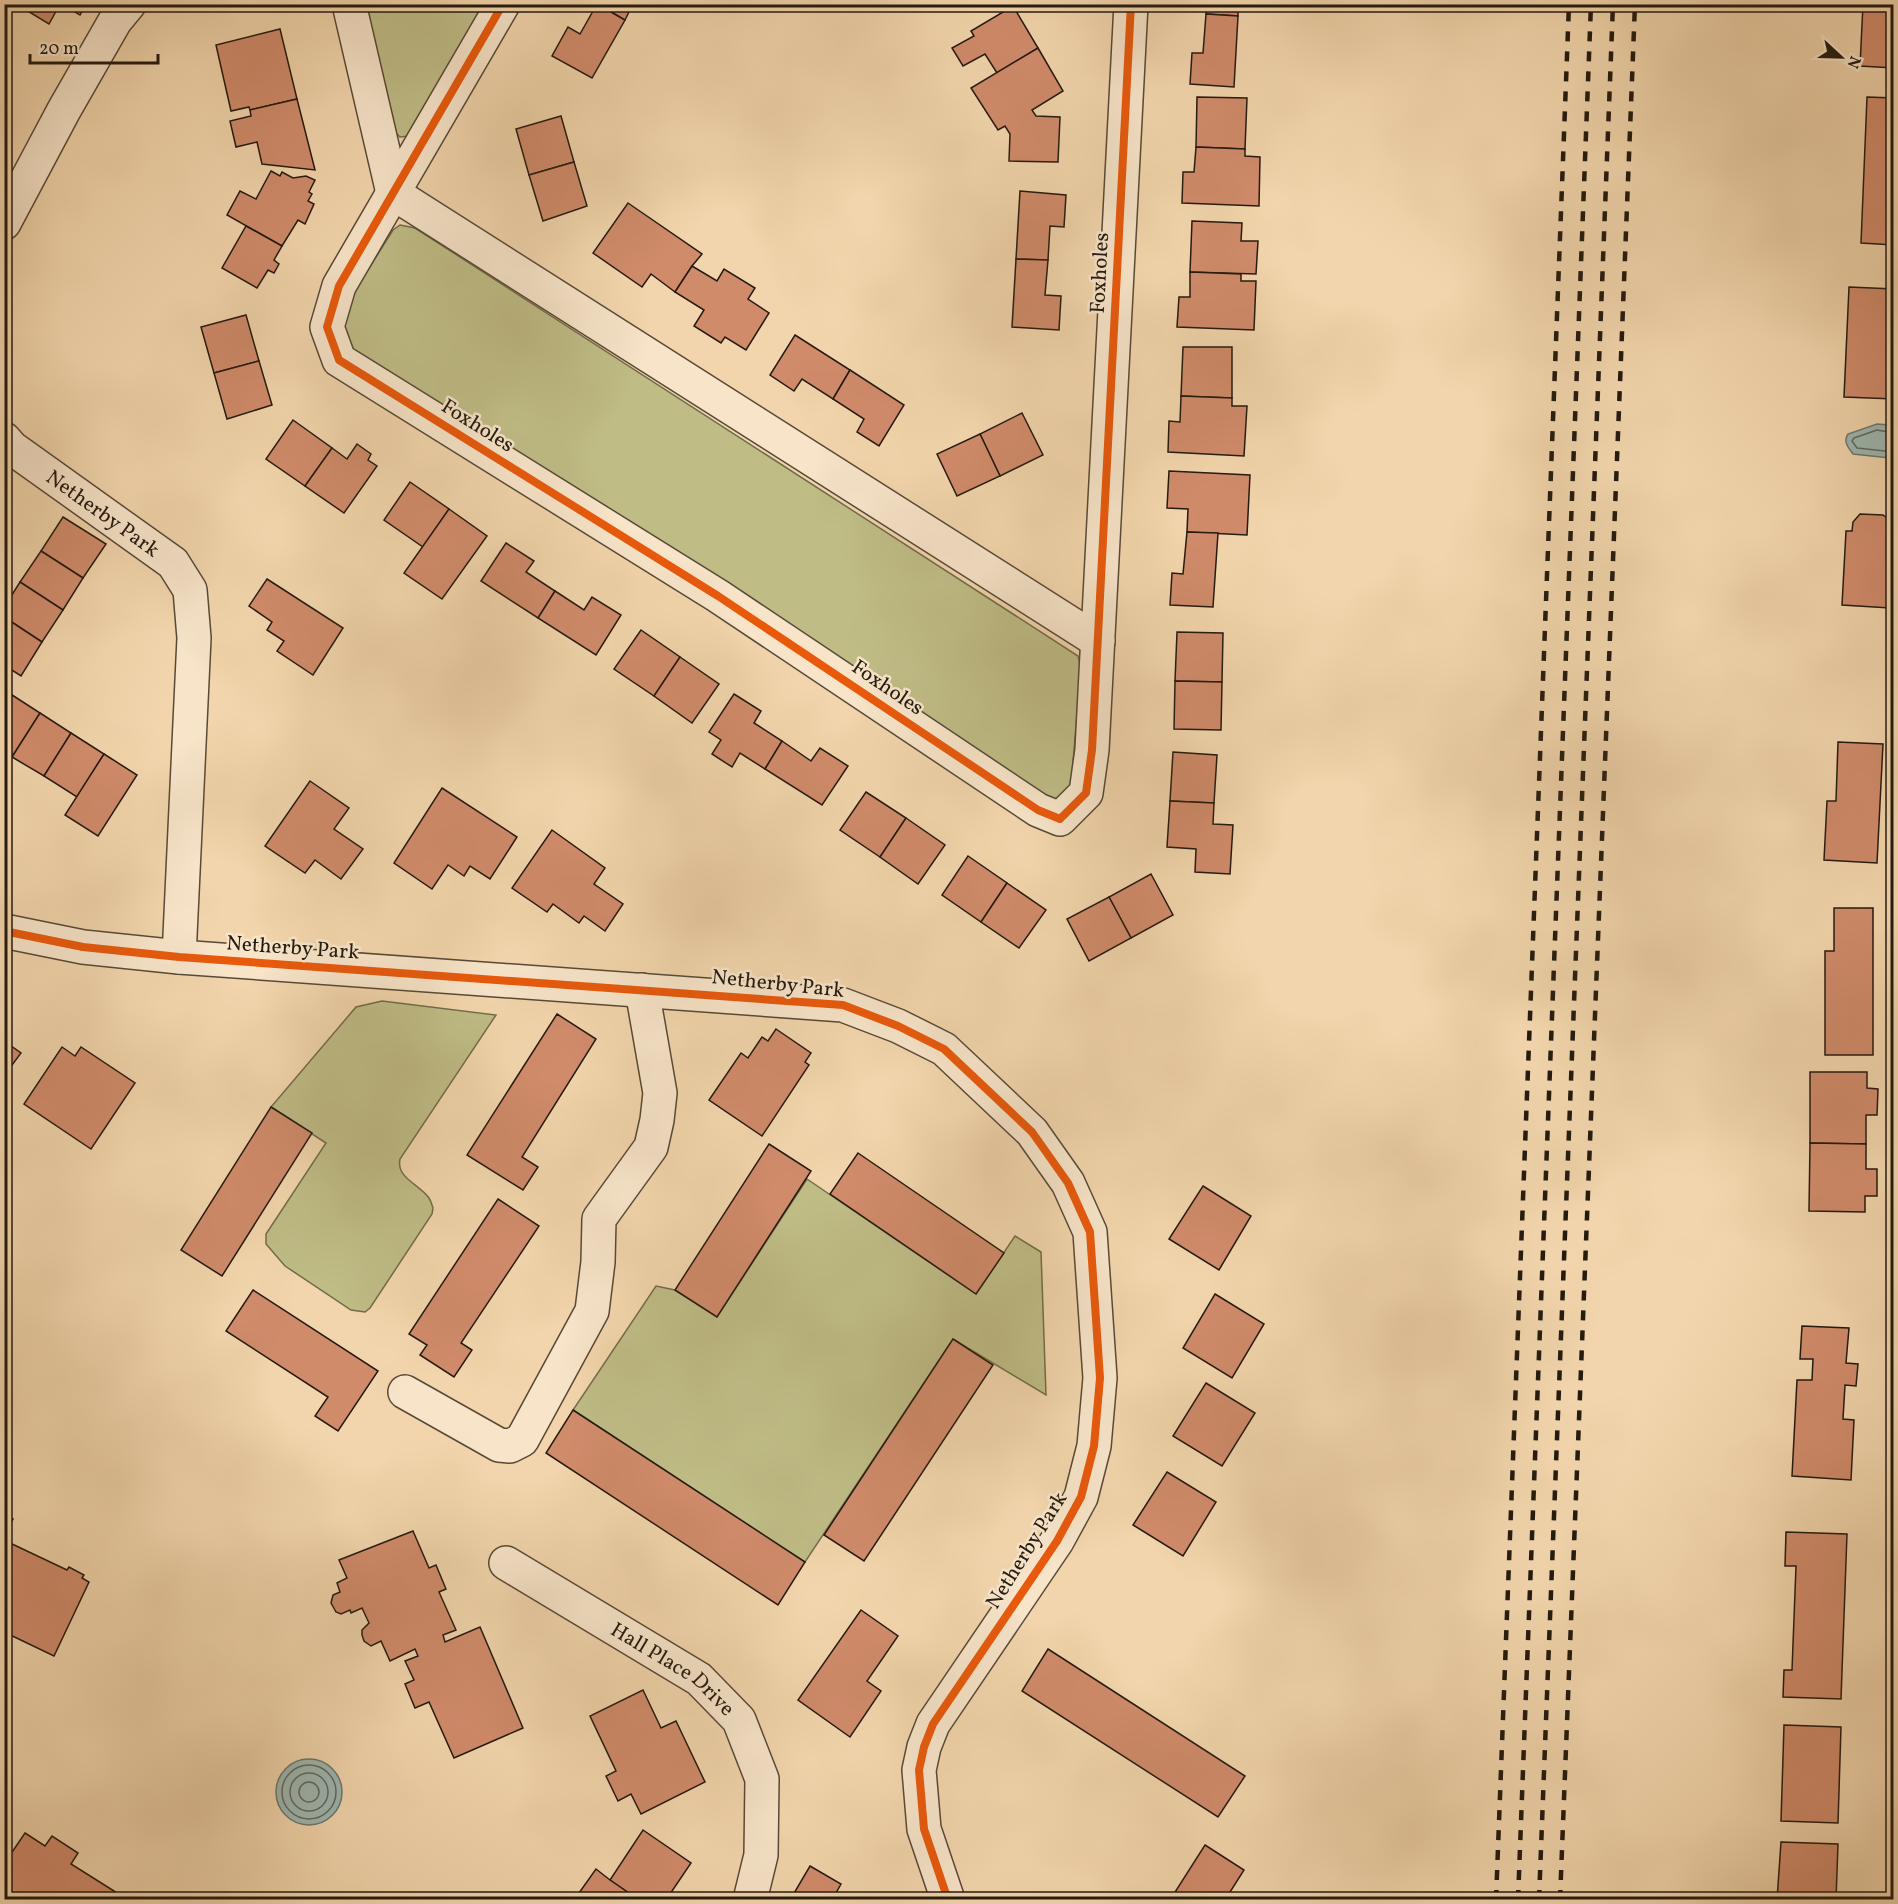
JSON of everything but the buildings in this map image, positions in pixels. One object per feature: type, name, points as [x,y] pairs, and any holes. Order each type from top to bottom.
[{"type":"street","points":[[4,222],[115,21],[129,4]]},
{"type":"street","points":[[349,4],[393,193],[1098,641]]},
{"type":"street","name":"Foxholes","points":[[502,4],[339,286],[327,327],[339,360],[718,596],[1038,810],[1060,819],[1086,792],[1092,750],[1130,5]]},
{"type":"street","name":"Netherby Park","points":[[4,439],[12,448],[173,563],[190,590],[194,638],[179,957]]},
{"type":"street","name":"Netherby Park","points":[[4,931],[83,947],[179,957],[843,1005],[898,1026],[944,1049],[1032,1132],[1068,1183],[1090,1232],[1100,1378],[1094,1446],[1081,1497],[1057,1541],[933,1724],[924,1747],[919,1770],[924,1829],[948,1899]]},
{"type":"street","points":[[405,1392],[499,1445],[510,1446],[522,1440],[592,1311],[598,1262],[599,1219],[651,1147],[660,1094],[642,990]]},
{"type":"street","name":"Hall Place Drive","points":[[506,1563],[699,1679],[739,1719],[762,1779],[761,1855],[750,1899]]},
{"type":"shaded area","points":[[362,5],[491,5],[410,136],[400,137],[392,129]]},
{"type":"shaded area","points":[[400,225],[415,228],[1078,656],[1081,668],[1071,786],[1061,797],[1032,806],[345,348],[342,311],[393,230]]},
{"type":"shaded area","points":[[382,1001],[496,1015],[400,1159],[401,1171],[430,1199],[432,1214],[370,1308],[365,1312],[351,1310],[285,1266],[266,1244],[266,1234],[326,1143],[271,1107],[356,1007]]},
{"type":"shaded area","points":[[807,1179],[976,1294],[1015,1236],[1041,1252],[1046,1395],[953,1339],[805,1562],[573,1410],[656,1286],[675,1290],[717,1317]]},
{"type":"water","points":[[1877,424],[1889,425],[1893,428],[1893,456],[1890,458],[1853,454],[1846,442],[1848,434]]},
{"type":"water","points":[[309,1759],[322,1762],[332,1769],[339,1779],[342,1792],[339,1805],[332,1815],[322,1822],[309,1825],[296,1822],[286,1815],[279,1805],[276,1792],[279,1779],[286,1769],[296,1762]]},
{"type":"railway","points":[[1496,1900],[1569,4]]},
{"type":"railway","points":[[1518,1900],[1591,4]]},
{"type":"railway","points":[[1539,1900],[1613,4]]},
{"type":"railway","points":[[1560,1900],[1635,4]]},
{"type":"cycle path","points":[[503,4],[339,286],[327,327],[339,360],[718,596],[1038,810],[1060,819],[1086,793],[1092,750],[1131,4]]},
{"type":"cycle path","points":[[4,931],[83,947],[179,957],[843,1005],[898,1026],[944,1049],[1032,1132],[1068,1183],[1090,1232],[1100,1378],[1094,1446],[1081,1497],[1057,1541],[933,1724],[924,1747],[919,1770],[924,1829],[948,1900]]}]
